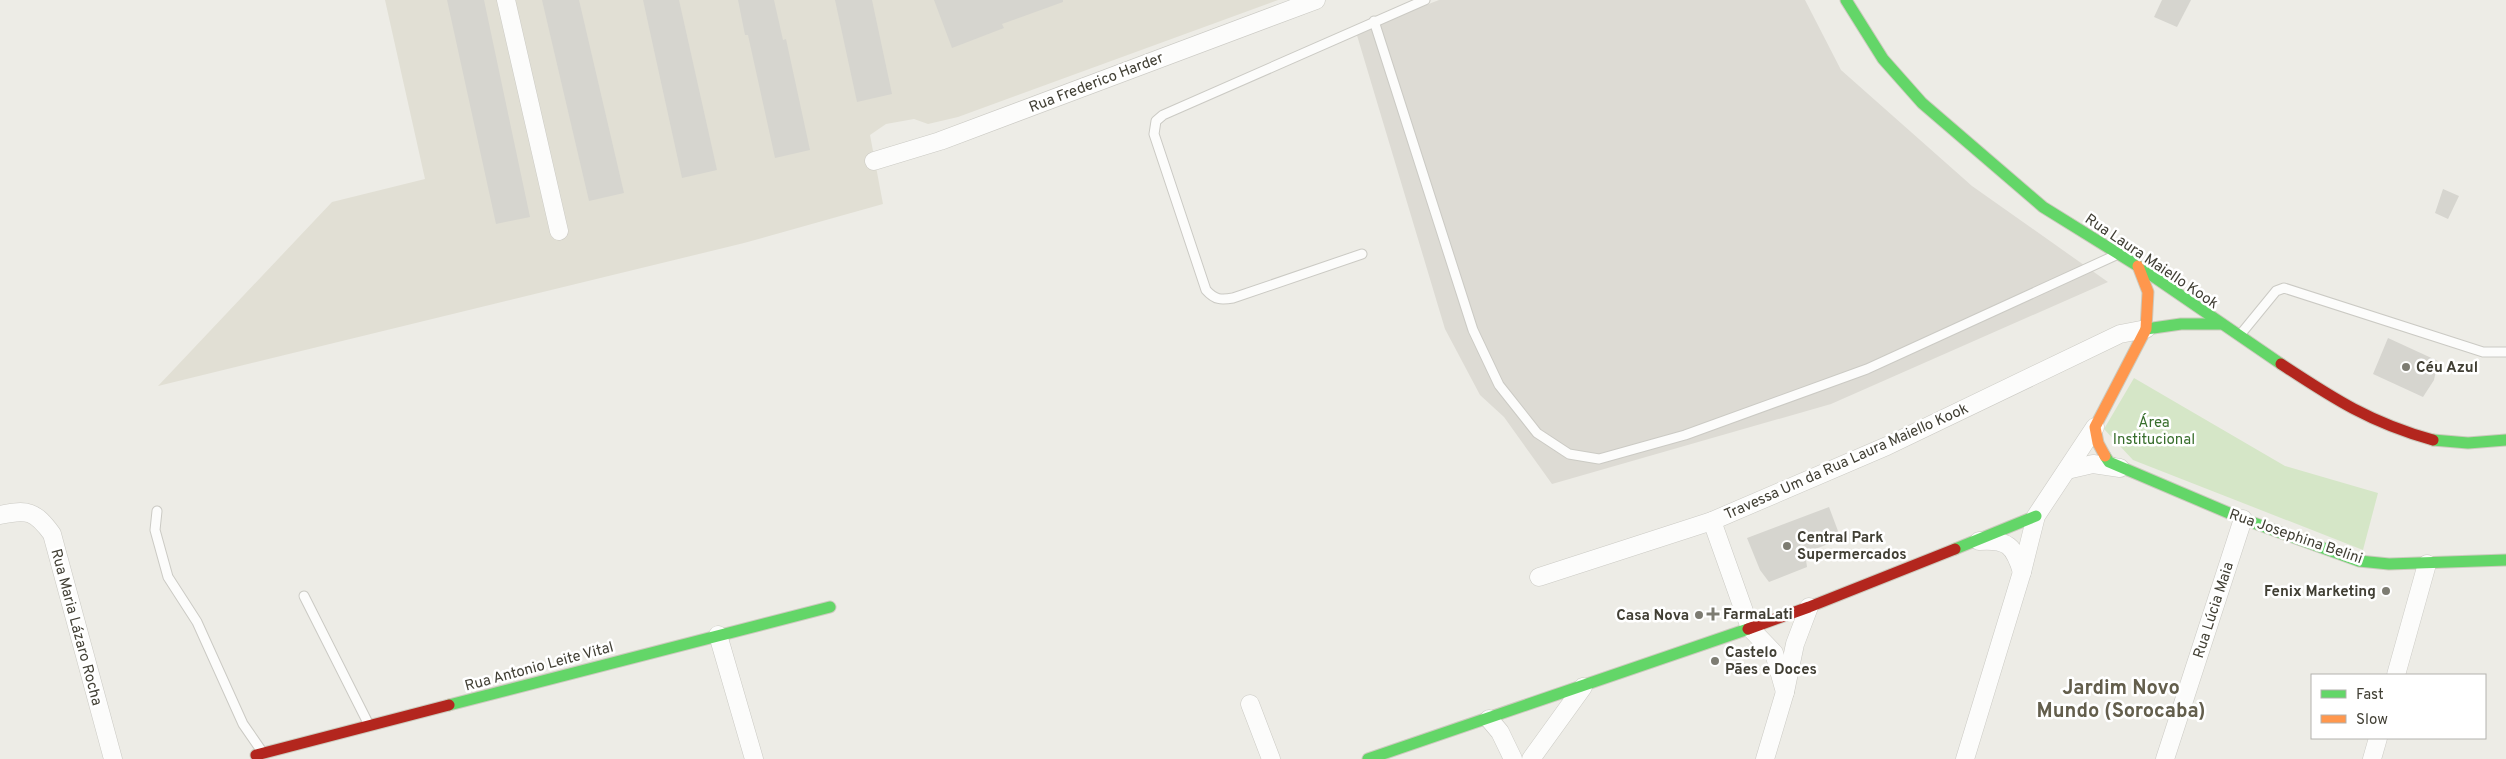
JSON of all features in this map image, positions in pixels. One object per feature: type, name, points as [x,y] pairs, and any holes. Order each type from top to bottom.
[{"type":"main road","name":"Rua Laura Maiello Kook","points":[[1846,0],[1884,59],[1922,103],[2043,207],[2138,266],[2220,324],[2341,403],[2396,430],[2442,441],[2468,443],[2506,440]]},
{"type":"main road","points":[[2095,426],[2146,329],[2148,292],[2138,266]]},
{"type":"main road","points":[[2146,329],[2181,324],[2220,324]]},
{"type":"main road","name":"Rua Josephina Belini","points":[[2095,426],[2103,453],[2109,462],[2243,519],[2359,560],[2390,564],[2506,560]]},
{"type":"main road","points":[[1368,759],[1583,687],[1809,607],[2036,516]]},
{"type":"main road","name":"Rua Antonio Leite Vital","points":[[260,754],[830,606]]},
{"type":"street","points":[[506,0],[559,231]]},
{"type":"street","name":"Rua Frederico Harder","points":[[874,161],[940,141],[1316,0]]},
{"type":"street","name":"Travessa Um da Rua Laura Maiello Kook","points":[[1539,576],[1712,521],[1887,446],[2120,334],[2146,329]]},
{"type":"street","points":[[1965,759],[2022,572],[2036,516],[2095,426]]},
{"type":"street","name":"Rua Josephina Belini","points":[[2066,470],[2093,464],[2124,469]]},
{"type":"street","name":"Rua Maria Lázaro Rocha","points":[[0,515],[20,511],[40,518],[52,534],[113,759]]},
{"type":"street","name":"Rua Lúcia Maia","points":[[2165,759],[2243,519]]},
{"type":"street","points":[[1712,521],[1750,628],[1774,653],[1785,692]]},
{"type":"street","points":[[1972,542],[2000,541],[2008,544],[2018,557],[2022,572]]},
{"type":"street","points":[[2396,674],[2427,564]]},
{"type":"street","points":[[1765,759],[1785,692],[1796,644],[1809,607]]},
{"type":"street","points":[[718,635],[754,759]]},
{"type":"street","points":[[1531,759],[1583,687]]},
{"type":"street","points":[[1250,704],[1271,759]]},
{"type":"street","points":[[1489,718],[1500,732],[1513,759]]},
{"type":"street","points":[[2372,759],[2378,739]]},
{"type":"lane","points":[[1362,254],[1233,298],[1221,300],[1212,298],[1206,290],[1154,134],[1156,122],[1163,115],[1425,0]]},
{"type":"lane","points":[[1374,21],[1473,330],[1499,385],[1537,433],[1569,454],[1599,459],[1685,435],[1867,369],[2118,254]]},
{"type":"lane","points":[[2239,335],[2276,291],[2284,288],[2483,352],[2506,352]]},
{"type":"lane","points":[[157,512],[154,530],[168,577],[197,622],[243,724],[260,754]]},
{"type":"lane","points":[[304,596],[369,725]]},
{"type":"shaded area","points":[[385,0],[1278,0],[958,117],[928,124],[914,119],[886,124],[870,135],[883,204],[744,243],[158,386],[332,202],[425,179]]},
{"type":"shaded area","points":[[1439,0],[1805,0],[1841,70],[1972,186],[2108,282],[1831,404],[1552,484],[1504,417],[1480,395],[1445,329],[1356,32]]},
{"type":"green space","name":"Área Institucional","points":[[2134,378],[2285,466],[2378,493],[2363,550],[2133,460],[2104,429]]},
{"type":"building","points":[[447,0],[484,0],[530,217],[496,224]]},
{"type":"building","points":[[542,0],[579,0],[624,193],[589,201]]},
{"type":"building","points":[[643,0],[679,0],[717,170],[682,178]]},
{"type":"building","points":[[738,0],[774,0],[783,40],[786,39],[810,150],[775,158],[748,35],[745,35]]},
{"type":"building","points":[[835,0],[872,0],[892,94],[857,102]]},
{"type":"building","points":[[934,0],[1063,0],[1063,2],[1002,24],[1004,28],[952,48]]},
{"type":"building","points":[[2162,0],[2191,0],[2177,27],[2154,17]]},
{"type":"building","points":[[2443,189],[2459,196],[2448,219],[2435,213]]},
{"type":"building","name":"Céu Azul","points":[[2388,338],[2438,361],[2434,380],[2423,397],[2373,374]]},
{"type":"building","name":"Central Park Supermercados","points":[[1829,507],[1841,539],[1805,553],[1807,567],[1769,582],[1760,570],[1747,538]]},
{"type":"traffic: fast","points":[[1846,0],[1883,59],[1922,103],[2043,207],[2138,266],[2281,364]]},
{"type":"traffic: fast","points":[[2146,329],[2181,324],[2220,324]]},
{"type":"traffic: fast","points":[[2433,440],[2468,443],[2506,440]]},
{"type":"traffic: fast","points":[[2105,456],[2109,462],[2243,519],[2359,561],[2389,564],[2506,560]]},
{"type":"traffic: fast","points":[[1955,549],[2036,516]]},
{"type":"traffic: fast","points":[[449,705],[830,607]]},
{"type":"traffic: fast","points":[[1368,759],[1748,629]]},
{"type":"traffic: slow","points":[[2105,456],[2098,443],[2095,427],[2146,329],[2148,292],[2138,266]]},
{"type":"traffic: jam","points":[[2281,364],[2354,409],[2391,426],[2433,440]]},
{"type":"traffic: jam","points":[[1748,629],[1955,549]]},
{"type":"traffic: jam","points":[[256,755],[449,705]]},
{"type":"place","name":"Céu Azul","points":[[2406,367]]},
{"type":"place","name":"Central Park Supermercados","points":[[1787,546]]},
{"type":"place","name":"Fenix Marketing","points":[[2386,591]]},
{"type":"place","name":"FarmaLati","points":[[1713,614]]},
{"type":"place","name":"Casa Nova","points":[[1699,615]]},
{"type":"place","name":"Castelo Pães e Doces","points":[[1715,661]]},
{"type":"district","name":"Jardim Novo Mundo (Sorocaba)","points":[[2121,698]]}]
